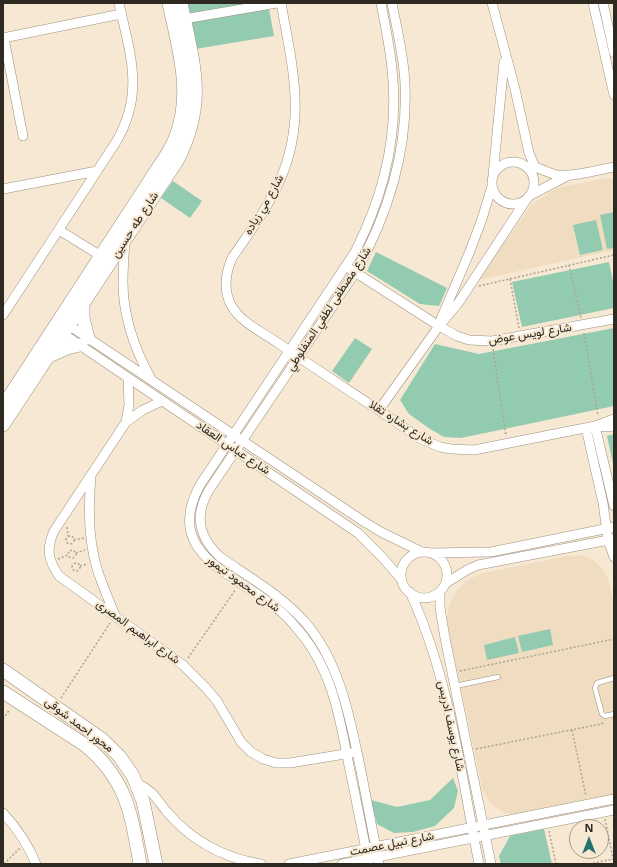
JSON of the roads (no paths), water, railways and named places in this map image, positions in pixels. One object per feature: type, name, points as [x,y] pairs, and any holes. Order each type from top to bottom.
[{"type":"street","points":[[3,315],[98,171],[121,134],[128,116],[134,87],[132,64],[119,3]]},
{"type":"street","name":"شارع طه حسين","points":[[3,406],[61,326],[101,256],[168,153],[176,138],[181,121],[184,93],[183,70],[169,3]]},
{"type":"street","name":"شارع طه حسين","points":[[3,425],[48,356],[61,326],[83,304],[184,148],[193,121],[196,106],[196,77],[181,3]]},
{"type":"street","points":[[184,19],[277,3]]},
{"type":"street","name":"شارع مي زياده","points":[[281,3],[295,86],[296,111],[292,143],[280,180],[272,197],[232,258],[228,267],[226,287],[228,296],[237,313],[244,320],[290,352]]},
{"type":"street","name":"شارع مصطفى لطفي المنفلوطي","points":[[234,435],[355,252],[371,218],[383,182],[391,146],[394,108],[393,70],[381,3]]},
{"type":"street","name":"شارع مصطفى لطفي المنفلوطي","points":[[243,441],[355,273],[368,249],[383,215],[395,174],[404,130],[405,83],[403,60],[392,3]]},
{"type":"street","points":[[379,410],[439,326],[459,302],[528,198],[534,186],[533,171],[515,89],[492,3]]},
{"type":"street","points":[[593,3],[614,96]]},
{"type":"street","points":[[602,3],[614,53]]},
{"type":"street","points":[[23,136],[4,38],[121,14]]},
{"type":"street","points":[[439,326],[470,251],[492,186],[505,55]]},
{"type":"street","points":[[493,176],[499,167],[515,162],[533,171],[558,175],[614,167]]},
{"type":"street","points":[[3,189],[98,171]]},
{"type":"street","points":[[492,186],[496,196],[505,203],[516,204],[571,174]]},
{"type":"street","points":[[59,230],[101,256]]},
{"type":"street","points":[[126,239],[123,281],[124,302],[134,343],[152,380]]},
{"type":"street","name":"شارع لويس عوض","points":[[345,267],[439,326],[457,336],[469,340],[492,341],[614,319]]},
{"type":"street","points":[[48,356],[84,342],[85,325],[83,304]]},
{"type":"street","name":"شارع عباس العقاد","points":[[61,326],[84,342],[128,378],[358,533],[402,580]]},
{"type":"street","name":"شارع عباس العقاد","points":[[84,342],[152,380],[371,526],[427,552]]},
{"type":"street","name":"شارع بشاره تقلا","points":[[290,352],[419,438],[440,447],[474,450],[594,426]]},
{"type":"street","name":"شارع ابراهيم المصرى","points":[[126,422],[129,404],[128,378]]},
{"type":"street","name":"شارع ابراهيم المصرى","points":[[162,401],[143,410],[126,422],[54,531],[50,540],[49,549],[50,559],[54,568],[59,576],[183,665],[206,688],[216,701],[241,742],[251,752],[276,762],[290,763],[357,752]]},
{"type":"street","points":[[594,426],[614,419]]},
{"type":"street","points":[[594,426],[614,427]]},
{"type":"street","points":[[594,426],[614,506]]},
{"type":"street","points":[[594,426],[603,503],[610,528],[614,557]]},
{"type":"street","name":"شارع محمود تيمور","points":[[234,435],[195,495],[191,511],[191,528],[193,538],[198,548],[213,565],[240,583],[254,586],[280,598],[305,622],[325,651],[333,666],[344,697],[357,752],[378,860]]},
{"type":"street","name":"شارع محمود تيمور","points":[[243,441],[204,498],[200,517],[201,526],[205,539],[213,551],[254,586],[289,619],[309,644],[325,671],[335,701],[347,754],[368,861]]},
{"type":"street","points":[[91,476],[89,499],[93,547],[98,570],[115,615]]},
{"type":"street","points":[[610,528],[491,552],[427,552],[413,555],[403,566],[401,573],[402,580],[410,592],[416,596],[429,597],[440,592],[446,583],[478,565],[611,539]]},
{"type":"street","points":[[427,552],[436,555],[444,562],[447,573],[446,583]]},
{"type":"street","name":"شارع يوسف ادريس","points":[[410,592],[429,638],[444,688],[479,864]]},
{"type":"street","name":"شارع يوسف ادريس","points":[[440,592],[440,608],[452,673],[491,864]]},
{"type":"street","name":"محور احمد شوقى","points":[[3,670],[112,748],[128,766],[143,801],[157,862]]},
{"type":"street","name":"محور احمد شوقى","points":[[3,692],[85,744],[107,765],[128,805],[139,862]]},
{"type":"street","points":[[136,783],[149,790],[181,827],[198,841],[216,851],[236,859],[261,864]]},
{"type":"street","name":"شارع نبيل عصمت","points":[[289,864],[614,799]]},
{"type":"street","name":"شارع نبيل عصمت","points":[[342,864],[378,860],[485,835],[614,810]]},
{"type":"street","points":[[3,814],[16,827],[26,842],[36,864]]},
{"type":"lane","points":[[455,686],[498,677]]},
{"type":"lane","points":[[611,715],[605,716],[602,714],[595,685],[600,681],[614,678]]}]
